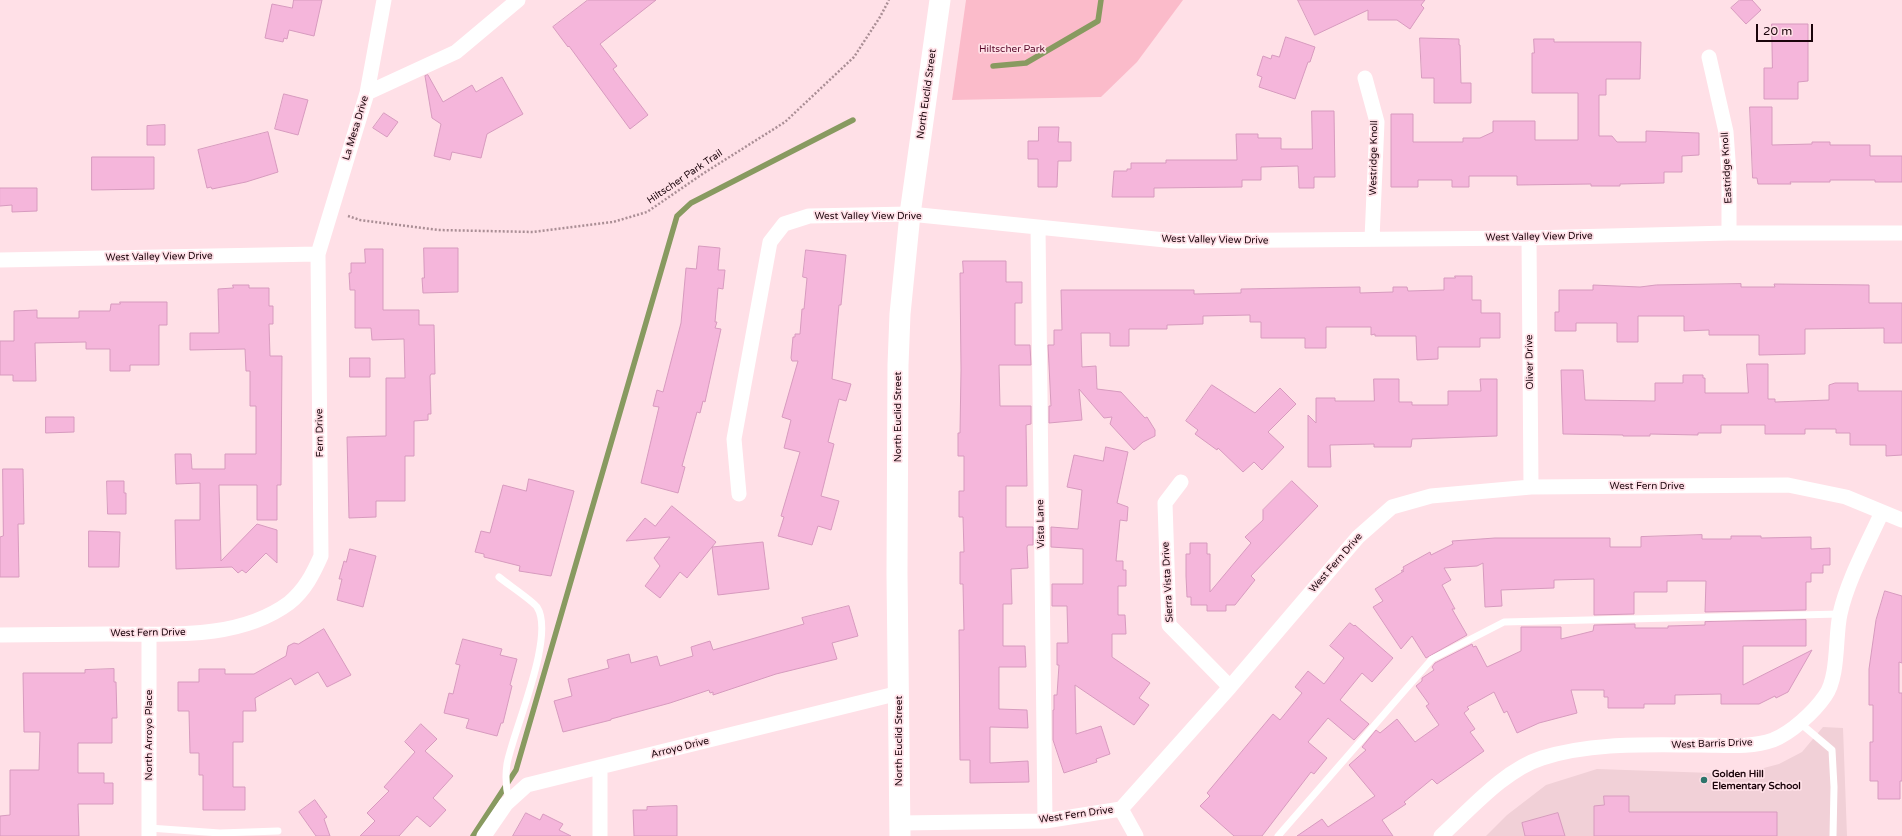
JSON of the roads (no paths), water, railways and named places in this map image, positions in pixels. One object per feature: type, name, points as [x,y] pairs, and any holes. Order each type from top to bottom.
[{"type":"main road","name":"North Euclid Street","points":[[900,830],[898,366],[900,314],[910,214],[940,0]]},
{"type":"street","name":"La Mesa Drive","points":[[318,254],[330,210],[367,93],[384,0]]},
{"type":"street","points":[[367,93],[456,52],[518,0]]},
{"type":"street","name":"Eastridge Knoll","points":[[1709,57],[1726,132],[1729,174],[1729,233]]},
{"type":"street","name":"Westridge Knoll","points":[[1365,78],[1377,122],[1372,239]]},
{"type":"street","name":"West Valley View Drive","points":[[739,494],[734,439],[770,242],[784,224],[809,216],[910,214],[1175,241],[1529,238],[1729,233],[1902,233]]},
{"type":"street","name":"Vista Lane","points":[[1038,227],[1045,821]]},
{"type":"street","name":"Oliver Drive","points":[[1529,238],[1531,487]]},
{"type":"street","name":"West Valley View Drive","points":[[0,260],[318,254]]},
{"type":"street","name":"Fern Drive","points":[[289,602],[309,582],[321,556],[318,254]]},
{"type":"street","name":"Sierra Vista Drive","points":[[1181,482],[1165,503],[1169,625],[1230,687]]},
{"type":"street","name":"West Fern Drive","points":[[900,830],[1045,821],[1121,809],[1230,687],[1358,537],[1392,507],[1431,496],[1531,487],[1788,485],[1846,497],[1902,520]]},
{"type":"street","name":"West Barris Drive","points":[[1441,836],[1508,776],[1541,758],[1572,751],[1602,747],[1744,745],[1772,740],[1795,728],[1826,696],[1837,650],[1840,614],[1852,580],[1882,512]]},
{"type":"street","name":"West Fern Drive","points":[[0,635],[149,634],[224,629],[258,620],[289,602]]},
{"type":"street","name":"North Arroyo Place","points":[[149,634],[149,832]]},
{"type":"street","name":"Arroyo Drive","points":[[484,836],[509,801],[527,785],[899,693]]},
{"type":"street","points":[[600,768],[600,836]]},
{"type":"street","points":[[1121,809],[1136,836]]},
{"type":"lane","points":[[498,577],[537,607],[542,626],[540,648],[526,702],[507,764],[506,785],[509,801]]},
{"type":"lane","points":[[1278,836],[1432,659],[1504,622],[1840,614]]},
{"type":"lane","points":[[1800,723],[1832,750],[1834,788],[1833,836]]},
{"type":"lane","points":[[149,832],[251,833],[278,831]]},
{"type":"waterway","points":[[993,66],[1026,63],[1098,21],[1101,0]]},
{"type":"waterway","points":[[473,836],[516,770],[677,216],[691,203],[853,120]]},
{"type":"place","name":"Golden Hill Elementary School","points":[[1704,780]]},
{"type":"park label","name":"Hiltscher Park","points":[[1012,49]]}]
